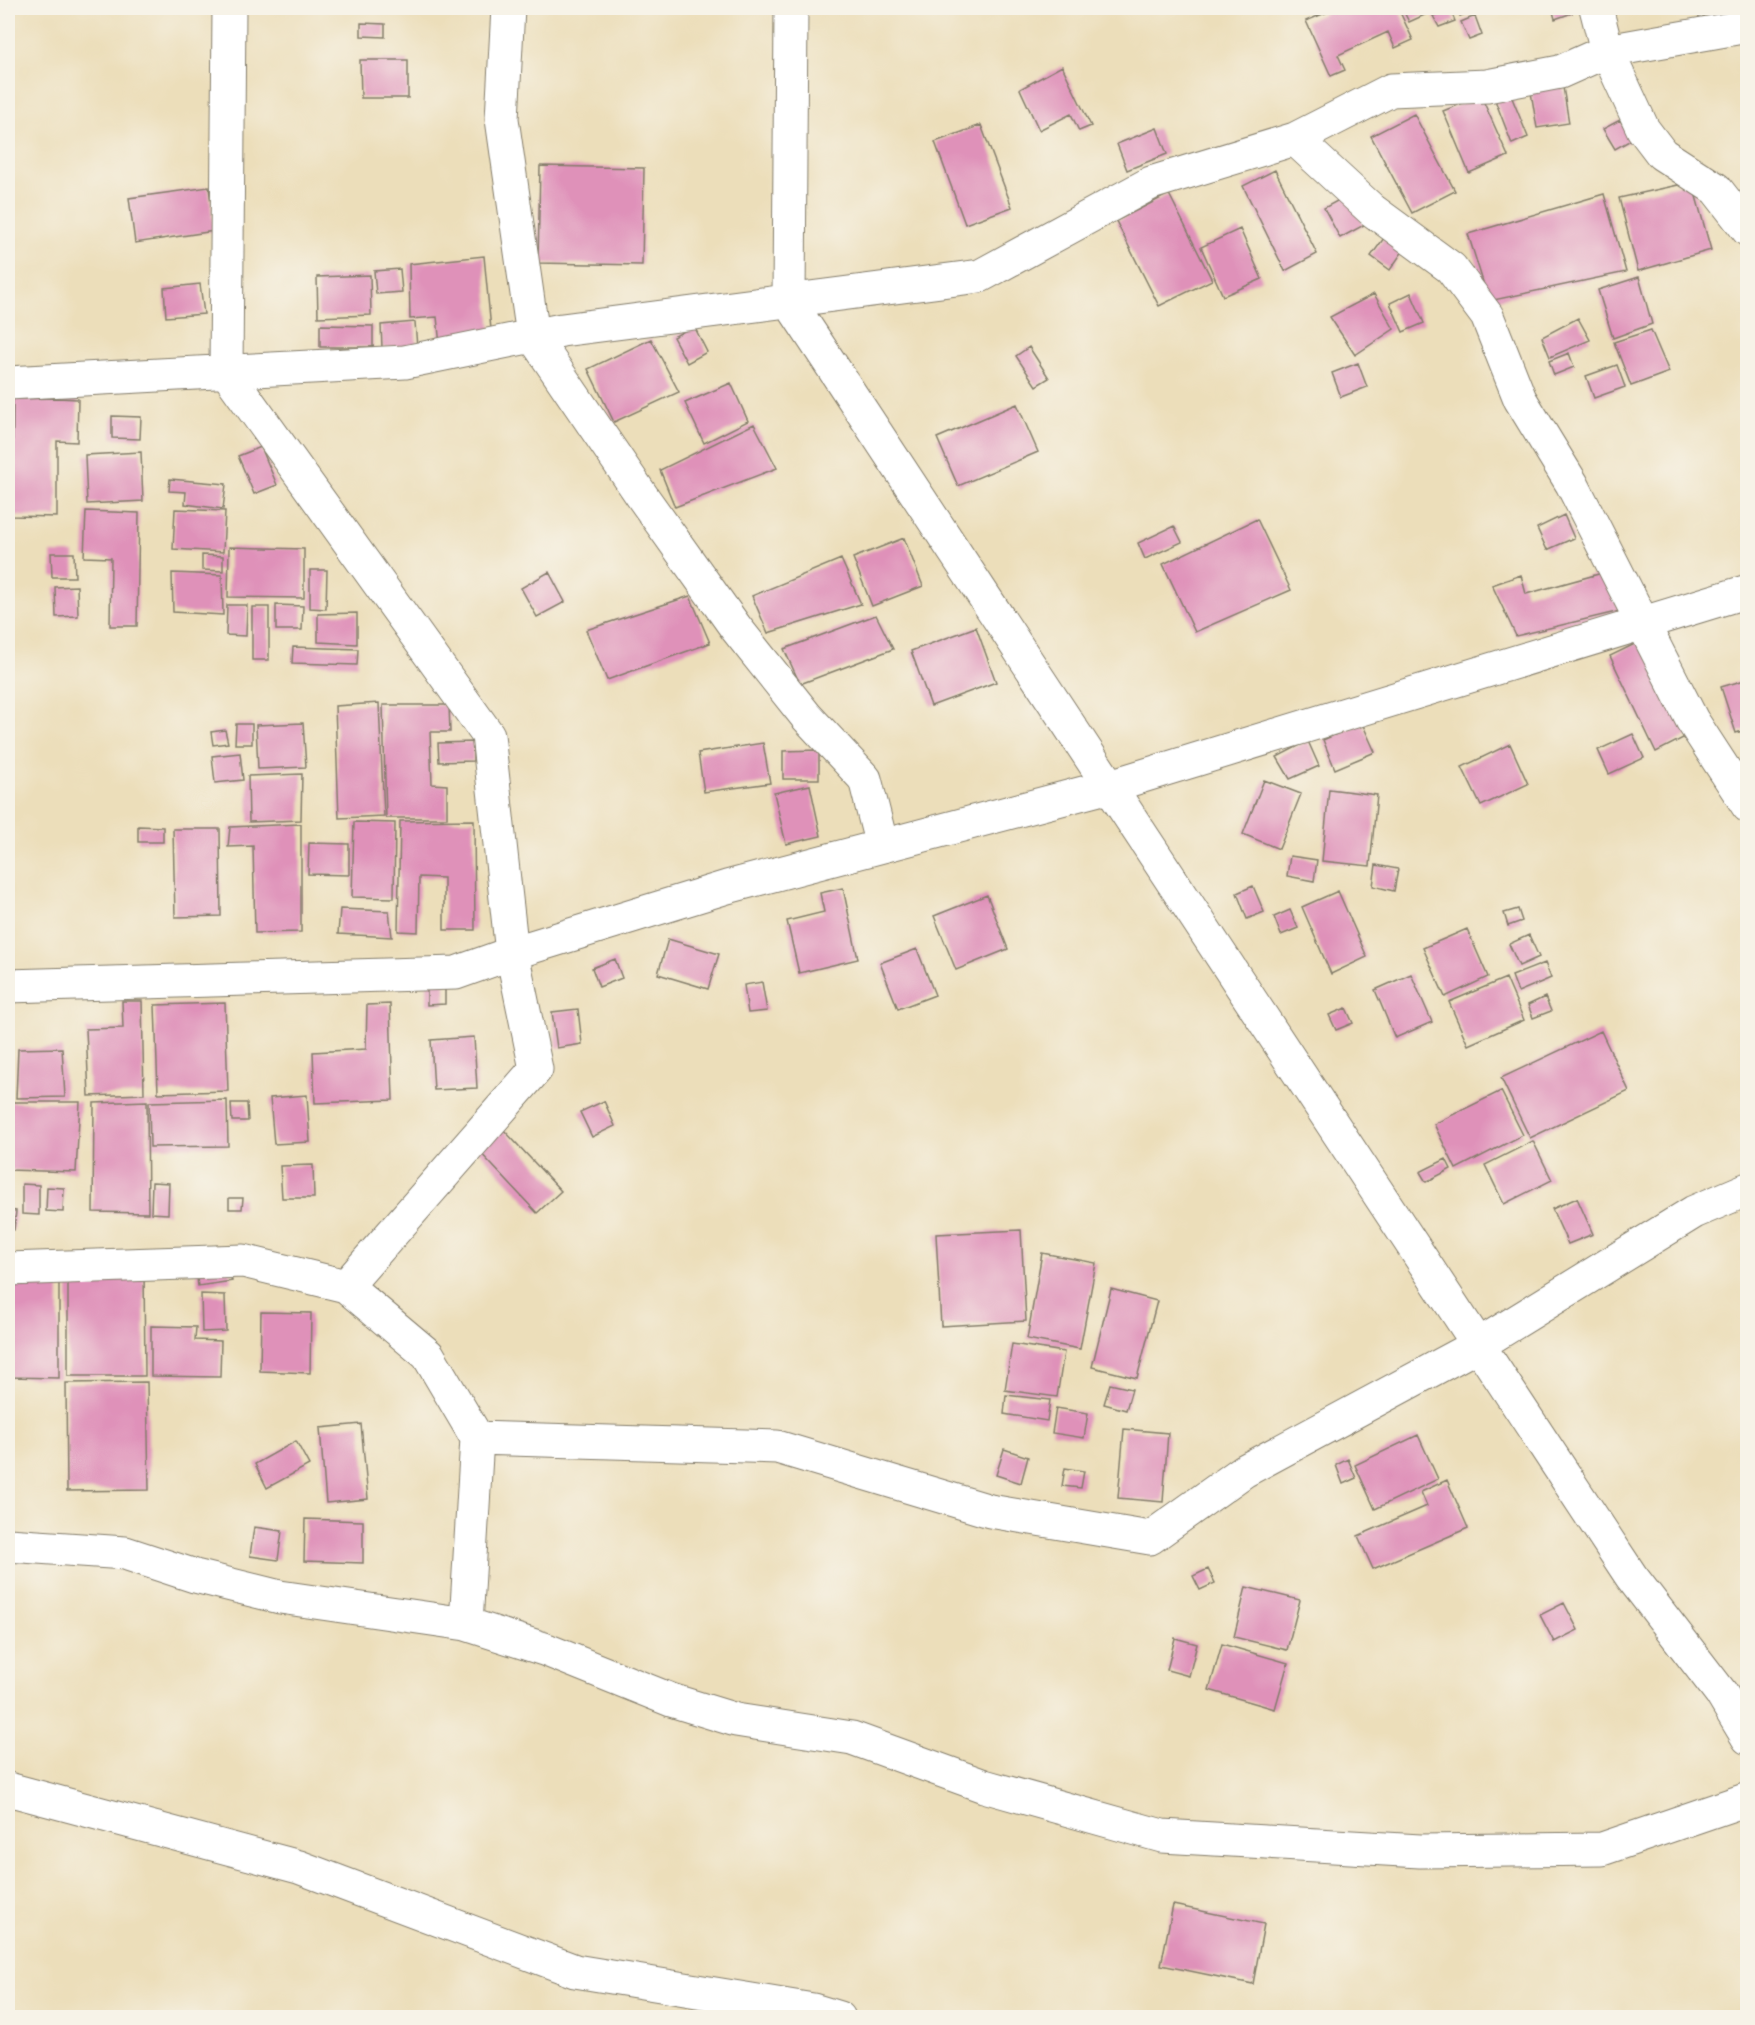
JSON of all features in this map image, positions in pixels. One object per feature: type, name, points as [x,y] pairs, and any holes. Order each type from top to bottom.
[{"type":"street","points":[[229,8],[226,371],[488,735],[512,953],[536,1069],[346,1286]]},
{"type":"street","points":[[508,8],[502,119],[533,336],[644,499],[736,628],[806,716],[865,779],[882,846]]},
{"type":"street","points":[[791,8],[789,301],[1480,1344],[1631,1576],[1721,1693],[1748,1738]]},
{"type":"street","points":[[1596,8],[1607,51],[1643,129],[1662,154],[1716,189],[1748,230]]},
{"type":"street","points":[[8,383],[405,362],[533,336],[980,276],[1151,183],[1295,139],[1391,90],[1487,86],[1560,72],[1607,51],[1748,26]]},
{"type":"street","points":[[1295,139],[1372,210],[1451,268],[1487,316],[1520,399],[1572,484],[1641,625],[1692,720],[1748,806]]},
{"type":"street","points":[[8,986],[456,973],[512,953],[727,887],[1110,786],[1748,591]]},
{"type":"street","points":[[477,1438],[777,1447],[990,1511],[1150,1538],[1244,1471],[1480,1344],[1694,1212],[1748,1189]]},
{"type":"street","points":[[8,1269],[243,1261],[346,1286],[428,1355],[477,1438],[466,1624]]},
{"type":"street","points":[[8,1545],[125,1553],[195,1576],[280,1597],[466,1624],[544,1649],[693,1707],[736,1720],[852,1738],[984,1786],[1162,1836],[1420,1851],[1602,1849],[1748,1799]]},
{"type":"street","points":[[8,1789],[299,1867],[575,1971],[813,2010],[839,2018]]},
{"type":"building","points":[[1337,8],[1398,8],[1413,40],[1395,48],[1388,32],[1338,55],[1345,70],[1331,76],[1306,21]]},
{"type":"building","points":[[1402,8],[1440,8],[1409,22]]},
{"type":"building","points":[[1457,8],[1481,8],[1460,16]]},
{"type":"building","points":[[1552,8],[1570,8],[1572,13],[1555,19]]},
{"type":"building","points":[[1450,9],[1455,21],[1439,27],[1433,16]]},
{"type":"building","points":[[1475,16],[1482,35],[1469,40],[1461,22]]},
{"type":"building","points":[[361,23],[385,24],[385,37],[361,36]]},
{"type":"building","points":[[360,60],[408,60],[408,98],[361,98]]},
{"type":"building","points":[[1062,66],[1091,126],[1079,131],[1071,114],[1039,130],[1020,89]]},
{"type":"building","points":[[1562,81],[1569,123],[1537,128],[1530,86]]},
{"type":"building","points":[[1510,93],[1528,137],[1512,144],[1495,100]]},
{"type":"building","points":[[1481,96],[1508,156],[1469,173],[1443,111]]},
{"type":"building","points":[[1414,114],[1455,191],[1412,213],[1371,136]]},
{"type":"building","points":[[1620,120],[1631,140],[1615,149],[1603,129]]},
{"type":"building","points":[[981,125],[1012,207],[965,224],[935,142]]},
{"type":"building","points":[[1157,128],[1167,154],[1127,170],[1117,144]]},
{"type":"building","points":[[540,166],[644,168],[642,265],[538,263]]},
{"type":"building","points":[[1275,170],[1317,254],[1285,271],[1243,186]]},
{"type":"building","points":[[1692,182],[1711,250],[1638,271],[1619,198]]},
{"type":"building","points":[[209,187],[214,231],[135,243],[129,198]]},
{"type":"building","points":[[1169,194],[1212,280],[1159,306],[1116,221]]},
{"type":"building","points":[[1604,194],[1626,272],[1489,301],[1468,234]]},
{"type":"building","points":[[1348,195],[1364,225],[1340,238],[1324,208]]},
{"type":"building","points":[[1240,229],[1262,279],[1223,296],[1201,247]]},
{"type":"building","points":[[1384,238],[1403,251],[1390,270],[1371,256]]},
{"type":"building","points":[[484,256],[492,340],[440,345],[437,317],[410,319],[409,264]]},
{"type":"building","points":[[400,269],[402,292],[376,294],[374,271]]},
{"type":"building","points":[[370,275],[371,315],[318,317],[317,277]]},
{"type":"building","points":[[1639,277],[1652,324],[1613,338],[1598,290]]},
{"type":"building","points":[[200,284],[204,314],[166,317],[164,288]]},
{"type":"building","points":[[1411,293],[1424,323],[1403,332],[1390,303]]},
{"type":"building","points":[[1374,294],[1394,329],[1355,355],[1330,317]]},
{"type":"building","points":[[1578,318],[1590,340],[1550,357],[1542,337]]},
{"type":"building","points":[[415,322],[417,347],[382,348],[381,325]]},
{"type":"building","points":[[320,325],[373,326],[373,347],[320,347]]},
{"type":"building","points":[[694,326],[707,352],[687,363],[673,337]]},
{"type":"building","points":[[1651,330],[1669,372],[1631,386],[1614,342]]},
{"type":"building","points":[[651,339],[679,392],[614,422],[588,369]]},
{"type":"building","points":[[1029,347],[1049,378],[1036,386],[1016,356]]},
{"type":"building","points":[[1569,353],[1574,367],[1554,375],[1549,361]]},
{"type":"building","points":[[1358,363],[1367,387],[1341,397],[1332,373]]},
{"type":"building","points":[[1617,365],[1625,387],[1594,398],[1586,376]]},
{"type":"building","points":[[731,383],[748,421],[704,443],[685,403]]},
{"type":"building","points":[[13,399],[78,399],[77,442],[57,441],[57,517],[12,516]]},
{"type":"building","points":[[1017,404],[1038,452],[958,486],[937,438]]},
{"type":"building","points":[[112,416],[141,417],[140,439],[112,438]]},
{"type":"building","points":[[754,424],[777,468],[675,507],[660,470]]},
{"type":"building","points":[[261,447],[277,485],[254,494],[238,456]]},
{"type":"building","points":[[141,452],[143,501],[87,504],[85,455]]},
{"type":"building","points":[[170,479],[226,484],[223,509],[185,504],[186,492],[169,491]]},
{"type":"building","points":[[175,509],[225,511],[223,552],[173,549]]},
{"type":"building","points":[[86,511],[139,513],[137,626],[110,626],[111,558],[84,557]]},
{"type":"building","points":[[1564,515],[1574,538],[1547,550],[1537,528]]},
{"type":"building","points":[[1257,519],[1291,590],[1195,632],[1163,564]]},
{"type":"building","points":[[1174,526],[1182,542],[1145,559],[1138,543]]},
{"type":"building","points":[[904,538],[923,586],[872,606],[853,558]]},
{"type":"building","points":[[229,547],[304,549],[304,598],[228,597]]},
{"type":"building","points":[[51,553],[74,553],[75,577],[52,577]]},
{"type":"building","points":[[202,555],[223,556],[223,571],[202,570]]},
{"type":"building","points":[[841,559],[861,604],[768,633],[752,596]]},
{"type":"building","points":[[310,570],[327,570],[326,609],[310,608]]},
{"type":"building","points":[[549,572],[565,602],[537,617],[521,588]]},
{"type":"building","points":[[1606,572],[1620,611],[1516,636],[1492,585],[1521,575],[1526,594]]},
{"type":"building","points":[[172,573],[222,575],[223,615],[173,612]]},
{"type":"building","points":[[77,586],[78,616],[56,617],[55,587]]},
{"type":"building","points":[[690,596],[710,643],[607,680],[586,630]]},
{"type":"building","points":[[227,605],[247,605],[246,636],[226,635]]},
{"type":"building","points":[[276,605],[303,606],[302,630],[276,630]]},
{"type":"building","points":[[252,607],[269,607],[269,660],[252,660]]},
{"type":"building","points":[[357,613],[357,644],[318,642],[318,614]]},
{"type":"building","points":[[876,615],[893,649],[800,684],[784,649]]},
{"type":"building","points":[[976,627],[996,682],[931,706],[911,651]]},
{"type":"building","points":[[1643,640],[1689,735],[1656,752],[1610,656]]},
{"type":"building","points":[[293,647],[358,649],[357,665],[292,663]]},
{"type":"building","points":[[1748,679],[1748,729],[1736,733],[1721,687]]},
{"type":"building","points":[[379,703],[384,816],[339,818],[335,706]]},
{"type":"building","points":[[383,705],[449,705],[450,732],[430,732],[432,784],[447,785],[447,818],[386,818]]},
{"type":"building","points":[[303,723],[306,767],[258,769],[256,725]]},
{"type":"building","points":[[1362,723],[1375,752],[1335,769],[1323,740]]},
{"type":"building","points":[[236,724],[252,724],[252,744],[235,744]]},
{"type":"building","points":[[225,730],[228,743],[213,745],[211,732]]},
{"type":"building","points":[[1633,734],[1644,758],[1609,774],[1598,750]]},
{"type":"building","points":[[1308,741],[1319,766],[1290,779],[1277,757]]},
{"type":"building","points":[[473,742],[473,761],[439,762],[438,743]]},
{"type":"building","points":[[763,743],[770,783],[704,792],[698,753]]},
{"type":"building","points":[[1510,744],[1528,784],[1481,806],[1462,767]]},
{"type":"building","points":[[819,750],[819,779],[783,779],[783,751]]},
{"type":"building","points":[[240,753],[243,780],[215,783],[212,756]]},
{"type":"building","points":[[302,774],[301,820],[249,822],[248,776]]},
{"type":"building","points":[[1264,780],[1301,794],[1279,849],[1243,834]]},
{"type":"building","points":[[810,785],[821,836],[786,844],[774,793]]},
{"type":"building","points":[[1329,789],[1377,795],[1370,866],[1322,861]]},
{"type":"building","points":[[474,820],[475,930],[444,930],[444,878],[419,877],[418,932],[398,931],[400,821]]},
{"type":"building","points":[[354,822],[395,823],[394,898],[352,897]]},
{"type":"building","points":[[301,824],[301,932],[255,933],[253,846],[228,847],[230,827]]},
{"type":"building","points":[[138,826],[163,827],[163,842],[138,842]]},
{"type":"building","points":[[173,829],[220,829],[221,916],[175,917]]},
{"type":"building","points":[[309,843],[349,844],[349,875],[308,874]]},
{"type":"building","points":[[1290,856],[1317,860],[1314,881],[1287,876]]},
{"type":"building","points":[[1376,865],[1398,869],[1394,891],[1373,886]]},
{"type":"building","points":[[1253,886],[1264,912],[1247,919],[1237,893]]},
{"type":"building","points":[[843,888],[858,959],[799,973],[787,921],[824,912],[820,893]]},
{"type":"building","points":[[1338,891],[1367,957],[1331,974],[1302,907]]},
{"type":"building","points":[[987,895],[1008,949],[956,970],[934,916]]},
{"type":"building","points":[[340,909],[389,911],[392,937],[338,934]]},
{"type":"building","points":[[1518,909],[1522,921],[1508,926],[1504,913]]},
{"type":"building","points":[[1290,910],[1298,928],[1281,935],[1274,917]]},
{"type":"building","points":[[1467,929],[1488,977],[1445,997],[1423,948]]},
{"type":"building","points":[[1529,935],[1539,957],[1519,966],[1509,944]]},
{"type":"building","points":[[668,939],[719,954],[708,989],[658,974]]},
{"type":"building","points":[[917,949],[935,995],[898,1009],[880,963]]},
{"type":"building","points":[[615,959],[622,978],[599,987],[592,968]]},
{"type":"building","points":[[1545,963],[1551,978],[1518,992],[1512,976]]},
{"type":"building","points":[[1411,974],[1432,1022],[1395,1038],[1375,990]]},
{"type":"building","points":[[1506,978],[1524,1020],[1468,1045],[1449,1002]]},
{"type":"building","points":[[427,979],[445,979],[445,1004],[427,1005]]},
{"type":"building","points":[[762,982],[767,1011],[748,1013],[744,985]]},
{"type":"building","points":[[1545,997],[1551,1011],[1533,1018],[1528,1005]]},
{"type":"building","points":[[122,1001],[142,1001],[144,1094],[89,1096],[86,1029],[123,1028]]},
{"type":"building","points":[[225,1003],[228,1091],[158,1093],[155,1005]]},
{"type":"building","points":[[390,1004],[393,1100],[315,1103],[313,1052],[366,1049],[367,1005]]},
{"type":"building","points":[[1346,1008],[1353,1023],[1336,1030],[1329,1015]]},
{"type":"building","points":[[578,1009],[582,1044],[557,1048],[552,1012]]},
{"type":"building","points":[[1601,1031],[1629,1091],[1530,1138],[1501,1078]]},
{"type":"building","points":[[474,1037],[477,1088],[434,1090],[431,1040]]},
{"type":"building","points":[[62,1048],[65,1097],[16,1098],[18,1049]]},
{"type":"building","points":[[1501,1091],[1523,1135],[1456,1169],[1434,1124]]},
{"type":"building","points":[[307,1095],[310,1142],[274,1144],[270,1098]]},
{"type":"building","points":[[227,1100],[228,1146],[150,1147],[149,1102]]},
{"type":"building","points":[[147,1101],[148,1213],[93,1212],[94,1103]]},
{"type":"building","points":[[604,1101],[615,1126],[592,1137],[580,1112]]},
{"type":"building","points":[[8,1102],[80,1102],[76,1172],[8,1170]]},
{"type":"building","points":[[231,1103],[247,1103],[248,1121],[232,1121]]},
{"type":"building","points":[[502,1128],[561,1191],[537,1213],[478,1150]]},
{"type":"building","points":[[1533,1141],[1552,1180],[1504,1204],[1485,1165]]},
{"type":"building","points":[[1446,1159],[1451,1169],[1426,1182],[1420,1172]]},
{"type":"building","points":[[313,1165],[314,1198],[282,1198],[280,1166]]},
{"type":"building","points":[[152,1182],[169,1183],[168,1214],[151,1213]]},
{"type":"building","points":[[22,1184],[39,1185],[39,1215],[22,1214]]},
{"type":"building","points":[[47,1187],[64,1188],[63,1212],[46,1211]]},
{"type":"building","points":[[229,1198],[243,1198],[242,1209],[229,1209]]},
{"type":"building","points":[[1577,1198],[1593,1234],[1568,1244],[1552,1209]]},
{"type":"building","points":[[8,1210],[16,1211],[14,1230],[8,1229]]},
{"type":"building","points":[[1021,1230],[1026,1321],[941,1326],[936,1234]]},
{"type":"building","points":[[1042,1253],[1096,1263],[1080,1349],[1027,1339]]},
{"type":"building","points":[[230,1265],[232,1281],[198,1286],[196,1270]]},
{"type":"building","points":[[68,1268],[144,1269],[145,1376],[68,1376]]},
{"type":"building","points":[[8,1281],[59,1281],[59,1378],[8,1377]]},
{"type":"building","points":[[1111,1289],[1157,1301],[1137,1378],[1092,1367]]},
{"type":"building","points":[[201,1294],[225,1295],[226,1331],[202,1332]]},
{"type":"building","points":[[261,1312],[311,1313],[310,1373],[260,1371]]},
{"type":"building","points":[[151,1326],[196,1327],[195,1340],[221,1341],[220,1377],[151,1376]]},
{"type":"building","points":[[1012,1344],[1064,1352],[1057,1397],[1005,1390]]},
{"type":"building","points":[[147,1382],[149,1490],[67,1491],[66,1383]]},
{"type":"building","points":[[1110,1384],[1132,1389],[1126,1410],[1104,1404]]},
{"type":"building","points":[[1006,1395],[1050,1400],[1047,1421],[1004,1414]]},
{"type":"building","points":[[1056,1408],[1088,1413],[1084,1438],[1052,1433]]},
{"type":"building","points":[[361,1424],[368,1499],[326,1503],[320,1428]]},
{"type":"building","points":[[1124,1429],[1168,1433],[1163,1502],[1118,1498]]},
{"type":"building","points":[[1418,1435],[1438,1479],[1375,1509],[1355,1465]]},
{"type":"building","points":[[296,1441],[309,1465],[267,1488],[255,1464]]},
{"type":"building","points":[[1004,1449],[1028,1457],[1021,1483],[996,1475]]},
{"type":"building","points":[[1348,1459],[1356,1478],[1343,1484],[1336,1465]]},
{"type":"building","points":[[1065,1468],[1084,1471],[1081,1488],[1062,1486]]},
{"type":"building","points":[[1447,1480],[1468,1528],[1373,1569],[1358,1536],[1427,1506],[1421,1492]]},
{"type":"building","points":[[305,1519],[363,1521],[363,1563],[304,1561]]},
{"type":"building","points":[[254,1527],[282,1531],[278,1560],[250,1556]]},
{"type":"building","points":[[1208,1569],[1215,1583],[1200,1590],[1193,1576]]},
{"type":"building","points":[[1246,1587],[1300,1600],[1287,1650],[1234,1637]]},
{"type":"building","points":[[1564,1603],[1578,1630],[1554,1642],[1540,1615]]},
{"type":"building","points":[[1175,1638],[1197,1644],[1189,1676],[1167,1670]]},
{"type":"building","points":[[1222,1644],[1288,1663],[1275,1709],[1209,1690]]},
{"type":"building","points":[[1173,1905],[1264,1924],[1253,1984],[1161,1965]]}]
